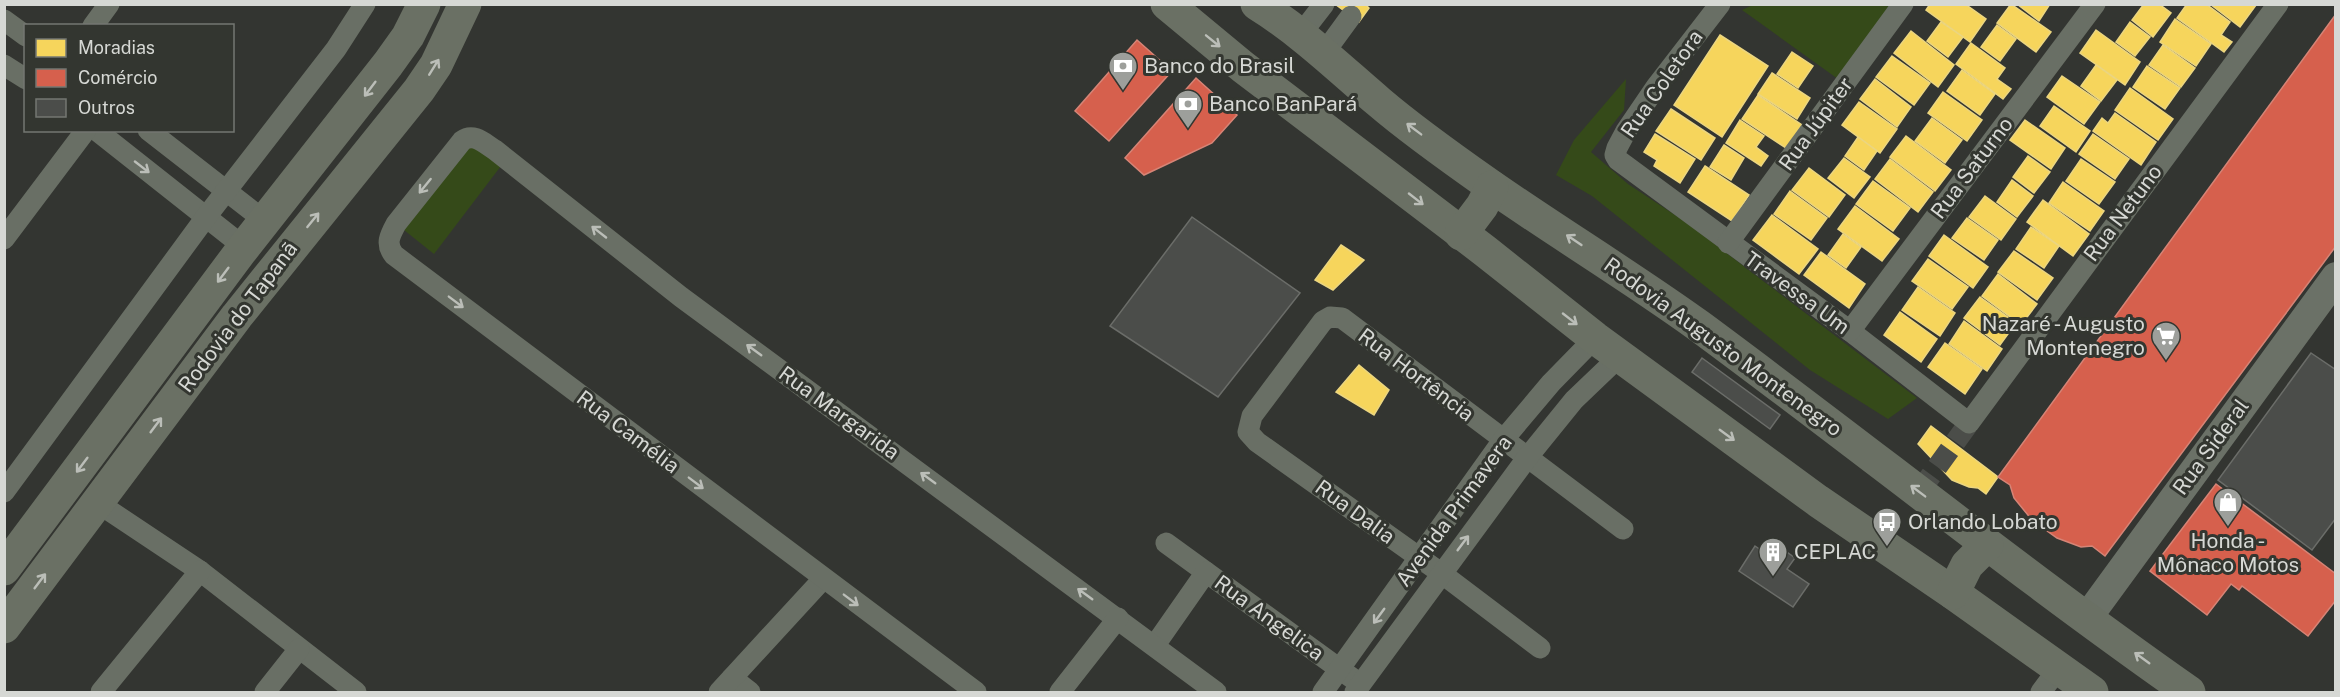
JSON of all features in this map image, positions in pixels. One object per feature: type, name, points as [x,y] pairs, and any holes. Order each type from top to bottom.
[{"type":"main road","name":"Rodovia do Tapanã","points":[[4,569],[244,247],[388,64],[408,36],[424,4]]},
{"type":"main road","name":"Rodovia do Tapanã","points":[[4,627],[237,316],[419,90],[436,65],[465,4]]},
{"type":"main road","points":[[1167,4],[1243,67],[1607,347],[1818,501],[1953,593],[2050,681],[2092,693]]},
{"type":"main road","name":"Rodovia Augusto Montenegro","points":[[1257,4],[1312,44],[1382,105],[1492,187],[1697,325],[1814,411],[1987,545],[2189,693]]},
{"type":"main road","points":[[1461,234],[1482,206],[1492,187]]},
{"type":"main road","name":"Rua Sideral","points":[[2087,618],[2336,277]]},
{"type":"main road","points":[[1953,593],[1967,565],[1987,545]]},
{"type":"street","points":[[94,24],[109,4]]},
{"type":"street","points":[[4,492],[225,191],[292,103],[322,69],[365,4]]},
{"type":"street","points":[[1312,44],[1324,4]]},
{"type":"street","name":"Rua Coletora","points":[[1624,165],[1616,155],[1626,131],[1656,87],[1720,4]]},
{"type":"street","name":"Rua Júpiter","points":[[1728,243],[1903,4]]},
{"type":"street","name":"Rua Saturno","points":[[1850,331],[2095,4]]},
{"type":"street","name":"Rua Netuno","points":[[1969,423],[2278,4]]},
{"type":"street","points":[[1312,44],[1351,16]]},
{"type":"street","points":[[4,20],[24,35]]},
{"type":"street","points":[[4,65],[24,78]]},
{"type":"street","points":[[4,239],[84,132]]},
{"type":"street","points":[[99,132],[244,247]]},
{"type":"street","points":[[151,132],[265,221]]},
{"type":"street","name":"Rua Margarida","points":[[462,141],[467,137],[474,138],[495,150],[681,297],[1155,645],[1216,693]]},
{"type":"street","name":"Rua Camélia","points":[[462,141],[396,224],[389,244],[399,259],[976,693]]},
{"type":"street","name":"Travessa Um","points":[[1624,165],[1850,331],[1969,423]]},
{"type":"street","name":"Rua Hortência","points":[[1257,442],[1248,432],[1252,416],[1323,321],[1330,317],[1342,318],[1623,529]]},
{"type":"street","name":"Avenida Primavera","points":[[1323,693],[1503,440],[1551,383],[1607,347]]},
{"type":"street","name":"Avenida Primavera","points":[[1363,690],[1441,573],[1527,458],[1574,400],[1607,347]]},
{"type":"street","name":"Rua Dalia","points":[[1257,442],[1441,573],[1540,648]]},
{"type":"street","points":[[98,503],[200,571],[356,693]]},
{"type":"street","name":"Rua Angelica","points":[[1166,543],[1340,669],[1363,690]]},
{"type":"street","points":[[101,693],[200,571]]},
{"type":"street","points":[[1155,645],[1206,572]]},
{"type":"street","points":[[750,693],[725,685],[823,579]]},
{"type":"street","points":[[1060,693],[1118,618]]},
{"type":"street","points":[[264,693],[299,650]]},
{"type":"green space","points":[[1755,4],[1890,5],[1838,79],[1742,10]]},
{"type":"green space","points":[[1626,79],[1624,110],[1591,152],[1628,184],[1687,223],[1917,398],[1888,419],[1810,370],[1592,196],[1556,175],[1574,140]]},
{"type":"green space","points":[[474,139],[504,162],[434,254],[404,230]]},
{"type":"building: Moradias","points":[[1335,4],[1365,4],[1369,8],[1359,22]]},
{"type":"building: Moradias","points":[[1930,4],[1965,4],[1986,19],[1970,42],[1926,10]]},
{"type":"building: Moradias","points":[[2011,4],[2051,32],[2036,52],[1997,23]]},
{"type":"building: Moradias","points":[[2017,4],[2050,4],[2039,21]]},
{"type":"building: Moradias","points":[[2144,4],[2159,4],[2171,13],[2153,37],[2132,20]]},
{"type":"building: Moradias","points":[[2187,4],[2206,4],[2230,22],[2221,35],[2232,42],[2224,52],[2177,18]]},
{"type":"building: Moradias","points":[[2210,4],[2255,4],[2256,5],[2240,27]]},
{"type":"building: Moradias","points":[[2175,19],[2211,44],[2196,66],[2160,42]]},
{"type":"building: Moradias","points":[[1941,22],[1963,37],[1948,57],[1927,41]]},
{"type":"building: Moradias","points":[[2130,22],[2150,37],[2135,56],[2116,42]]},
{"type":"building: Moradias","points":[[1997,25],[2016,39],[2000,61],[1981,47]]},
{"type":"building: Moradias","points":[[2096,30],[2140,62],[2125,85],[2080,53]]},
{"type":"building: Moradias","points":[[1911,31],[1954,65],[1938,87],[1894,53]]},
{"type":"building: Moradias","points":[[1720,35],[1768,66],[1722,137],[1674,105]]},
{"type":"building: Moradias","points":[[1971,43],[2005,68],[1997,79],[2011,89],[2003,99],[1956,64]]},
{"type":"building: Moradias","points":[[2163,45],[2195,68],[2181,87],[2149,65]]},
{"type":"building: Moradias","points":[[1792,52],[1813,66],[1798,88],[1777,74]]},
{"type":"building: Moradias","points":[[1892,56],[1930,83],[1914,105],[1876,77]]},
{"type":"building: Moradias","points":[[2096,65],[2117,80],[2101,101],[2081,86]]},
{"type":"building: Moradias","points":[[2147,66],[2180,88],[2165,109],[2133,87]]},
{"type":"building: Moradias","points":[[1962,70],[1995,94],[1980,115],[1947,91]]},
{"type":"building: Moradias","points":[[1772,73],[1810,98],[1797,119],[1758,94]]},
{"type":"building: Moradias","points":[[2062,76],[2100,102],[2084,124],[2047,97]]},
{"type":"building: Moradias","points":[[1875,79],[1911,107],[1897,127],[1860,99]]},
{"type":"building: Moradias","points":[[2130,88],[2173,119],[2158,140],[2115,110]]},
{"type":"building: Moradias","points":[[1943,92],[1982,120],[1967,141],[1928,113]]},
{"type":"building: Moradias","points":[[1758,95],[1802,125],[1786,148],[1742,119]]},
{"type":"building: Moradias","points":[[1859,102],[1897,129],[1880,153],[1842,125]]},
{"type":"building: Moradias","points":[[2054,106],[2090,131],[2076,152],[2040,126]]},
{"type":"building: Moradias","points":[[1671,109],[1715,138],[1701,160],[1656,131]]},
{"type":"building: Moradias","points":[[2115,113],[2156,142],[2141,165],[2093,131],[2102,118],[2108,123]]},
{"type":"building: Moradias","points":[[1932,118],[1962,140],[1945,163],[1915,141]]},
{"type":"building: Moradias","points":[[1740,120],[1764,136],[1756,147],[1768,156],[1761,166],[1726,143]]},
{"type":"building: Moradias","points":[[2025,120],[2065,148],[2051,169],[2010,140]]},
{"type":"building: Moradias","points":[[1655,134],[1695,159],[1680,183],[1654,166],[1657,160],[1644,152]]},
{"type":"building: Moradias","points":[[2093,134],[2129,159],[2115,179],[2079,154]]},
{"type":"building: Moradias","points":[[1906,136],[1951,170],[1935,191],[1890,157]]},
{"type":"building: Moradias","points":[[1858,137],[1877,151],[1864,170],[1845,156]]},
{"type":"building: Moradias","points":[[1724,145],[1744,158],[1731,180],[1710,167]]},
{"type":"building: Moradias","points":[[2028,156],[2050,172],[2034,193],[2013,177]]},
{"type":"building: Moradias","points":[[1844,158],[1870,177],[1854,198],[1828,178]]},
{"type":"building: Moradias","points":[[1890,159],[1933,192],[1918,212],[1875,179]]},
{"type":"building: Moradias","points":[[2081,159],[2115,182],[2099,204],[2066,181]]},
{"type":"building: Moradias","points":[[1705,166],[1749,195],[1732,221],[1688,192]]},
{"type":"building: Moradias","points":[[1809,168],[1845,195],[1829,217],[1792,190]]},
{"type":"building: Moradias","points":[[2012,180],[2033,196],[2017,217],[1997,202]]},
{"type":"building: Moradias","points":[[1873,181],[1910,208],[1893,231],[1856,204]]},
{"type":"building: Moradias","points":[[2063,182],[2104,211],[2090,231],[2049,203]]},
{"type":"building: Moradias","points":[[1790,191],[1827,218],[1811,240],[1774,214]]},
{"type":"building: Moradias","points":[[1985,196],[2016,219],[2001,240],[1969,217]]},
{"type":"building: Moradias","points":[[2043,200],[2089,234],[2073,256],[2027,222]]},
{"type":"building: Moradias","points":[[1855,206],[1899,239],[1882,261],[1838,229]]},
{"type":"building: Moradias","points":[[1772,215],[1818,249],[1799,274],[1753,240]]},
{"type":"building: Moradias","points":[[1967,218],[1998,240],[1984,260],[1952,238]]},
{"type":"building: Moradias","points":[[2031,227],[2059,246],[2044,268],[2016,249]]},
{"type":"building: Moradias","points":[[1843,234],[1861,247],[1846,268],[1828,255]]},
{"type":"building: Moradias","points":[[1944,235],[1988,267],[1973,288],[1929,256]]},
{"type":"building: Moradias","points":[[1341,245],[1364,260],[1333,290],[1315,280]]},
{"type":"building: Moradias","points":[[2014,251],[2053,278],[2037,300],[1998,272]]},
{"type":"building: Moradias","points":[[1821,252],[1865,284],[1849,308],[1804,275]]},
{"type":"building: Moradias","points":[[1928,259],[1968,287],[1952,309],[1912,281]]},
{"type":"building: Moradias","points":[[1998,274],[2037,304],[2021,325],[1982,296]]},
{"type":"building: Moradias","points":[[1918,287],[1955,313],[1940,336],[1902,310]]},
{"type":"building: Moradias","points":[[1980,297],[2016,323],[2000,345],[1964,318]]},
{"type":"building: Moradias","points":[[1900,312],[1937,339],[1921,362],[1884,335]]},
{"type":"building: Moradias","points":[[1964,321],[2002,349],[1987,371],[1949,344]]},
{"type":"building: Moradias","points":[[1945,343],[1982,369],[1965,394],[1928,367]]},
{"type":"building: Moradias","points":[[1359,365],[1389,390],[1374,415],[1336,392]]},
{"type":"building: Moradias","points":[[1931,426],[1998,477],[1986,494],[1978,488],[1952,480],[1918,444]]},
{"type":"building: Comércio","name":"Nazaré - Augusto Montenegro","points":[[2336,14],[2336,246],[2105,556],[2092,546],[2081,547],[2057,538],[2032,520],[2014,498],[2010,485],[1998,477]]},
{"type":"building: Comércio","name":"Banco do Brasil","points":[[1137,40],[1172,71],[1109,141],[1075,111]]},
{"type":"building: Comércio","name":"Banco BanPará","points":[[1196,78],[1237,115],[1212,143],[1144,175],[1125,158]]},
{"type":"building: Comércio","name":"Honda - Mônaco Motos","points":[[2216,484],[2336,574],[2336,600],[2308,636],[2242,586],[2239,590],[2231,584],[2207,615],[2150,571]]},
{"type":"building: Outros","points":[[1192,217],[1300,293],[1218,397],[1110,326]]},
{"type":"building: Outros","points":[[2311,353],[2336,370],[2336,518],[2312,550],[2218,480]]},
{"type":"building: Outros","points":[[1702,358],[1780,415],[1770,429],[1692,372]]},
{"type":"building: Outros","name":"CEPLAC","points":[[1755,546],[1777,561],[1784,550],[1795,558],[1787,569],[1809,584],[1793,607],[1739,571]]},
{"type":"tunnel","points":[[1919,492],[1969,423]]},
{"type":"place","name":"Banco do Brasil","points":[[1123,92]]},
{"type":"place","name":"Banco BanPará","points":[[1188,130]]},
{"type":"place","name":"Nazaré - Augusto Montenegro","points":[[2166,362]]},
{"type":"place","name":"Honda - Mônaco Motos","points":[[2228,528]]},
{"type":"place","name":"Orlando Lobato","points":[[1887,548]]},
{"type":"place","name":"CEPLAC","points":[[1773,578]]}]
